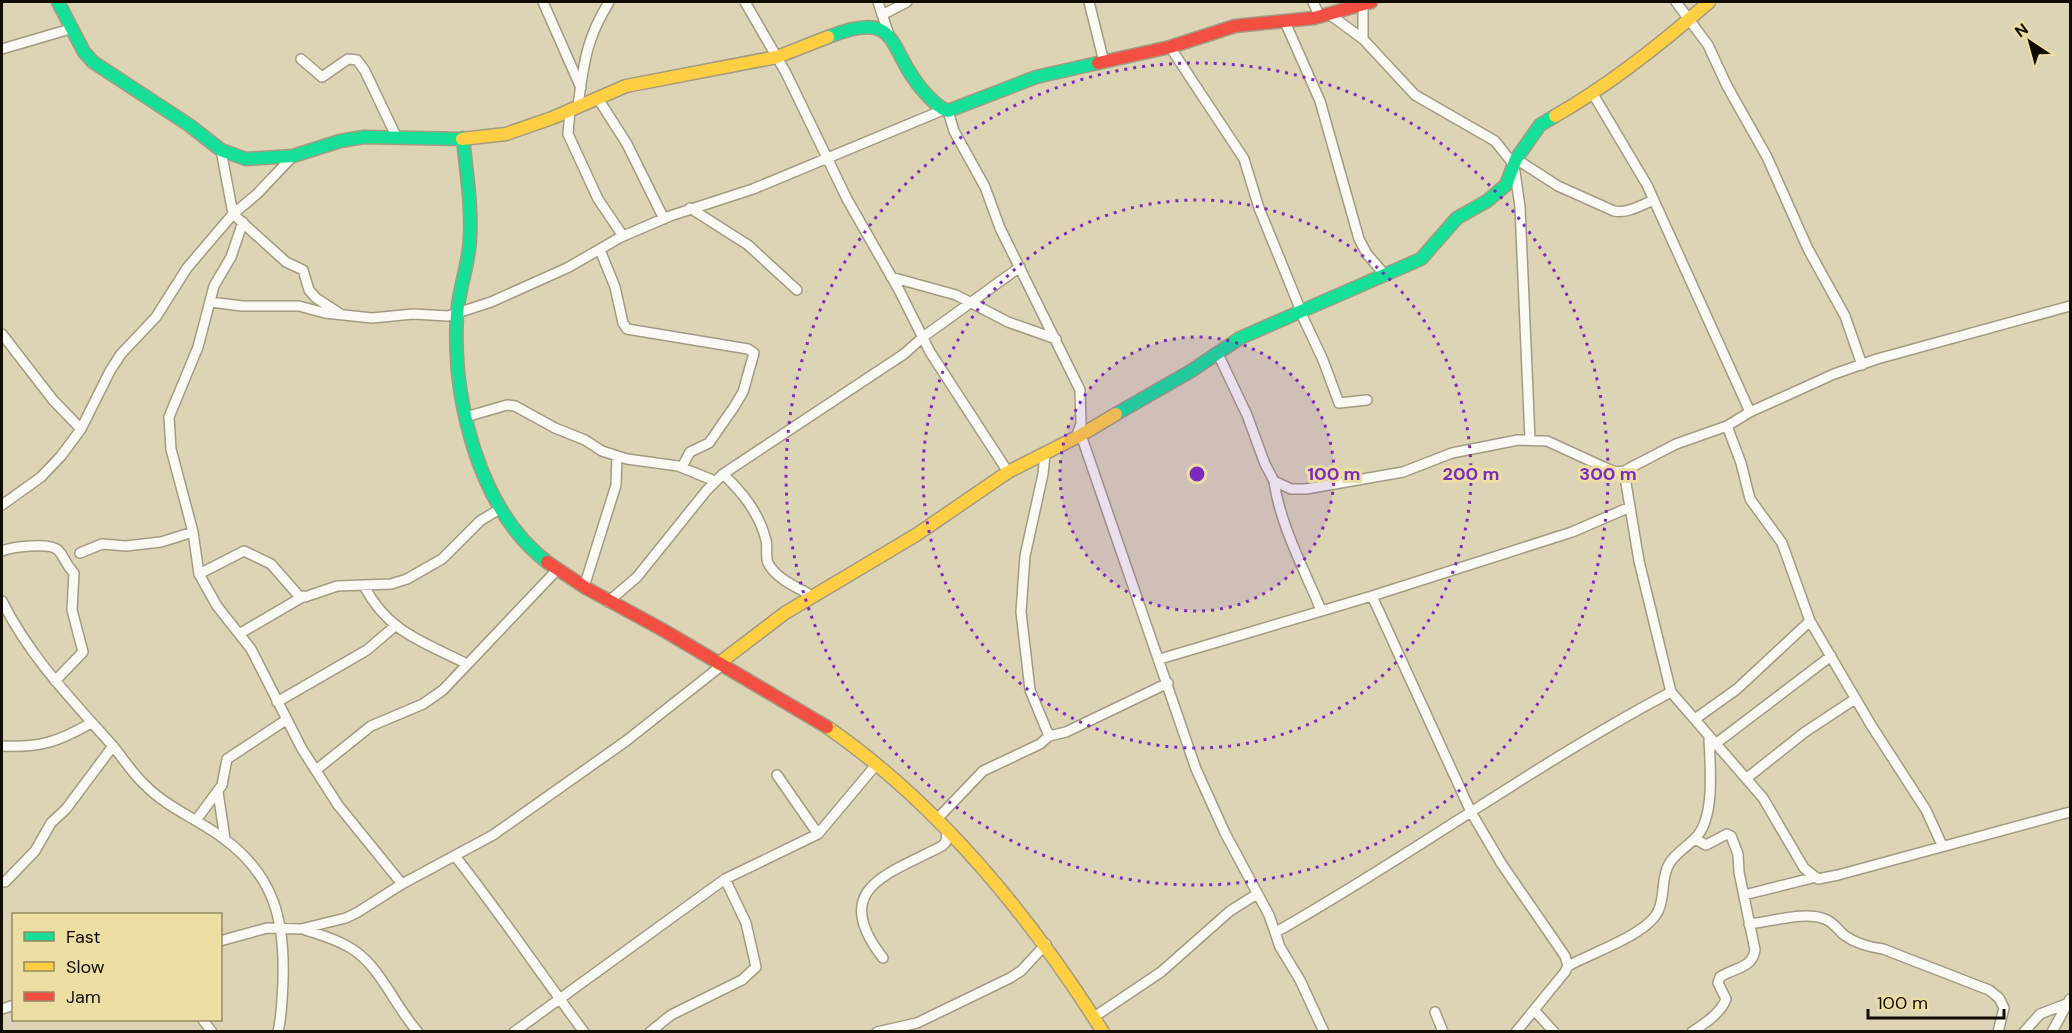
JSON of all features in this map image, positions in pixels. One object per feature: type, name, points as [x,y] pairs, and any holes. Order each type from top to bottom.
[{"type":"street","points":[[60,2],[70,28],[84,52],[107,74],[158,104],[221,150],[246,159],[293,156],[340,141],[396,136],[478,139],[506,134],[597,97],[652,80],[777,57],[838,33],[870,25],[881,28],[889,35]]},
{"type":"street","points":[[543,2],[580,88]]},
{"type":"street","points":[[609,2],[594,26],[589,40],[568,134],[598,200],[623,236]]},
{"type":"street","points":[[745,2],[777,57],[827,158],[923,337],[1008,472]]},
{"type":"street","points":[[878,2],[889,35],[914,81],[945,110],[985,187],[1000,228],[1080,390],[1079,436],[1160,659],[1178,721],[1196,769],[1225,833],[1276,932],[1280,947],[1300,980],[1324,1032]]},
{"type":"street","points":[[882,15],[907,2]]},
{"type":"street","points":[[1089,2],[1104,62]]},
{"type":"street","points":[[1313,2],[1324,15],[1364,39],[1414,95],[1495,141],[1515,162],[1558,186],[1614,211],[1633,209],[1654,200]]},
{"type":"street","points":[[1676,2],[1714,56],[1727,86],[1767,156],[1808,249],[1845,316],[1863,365]]},
{"type":"street","points":[[223,942],[282,927],[301,928],[346,918],[402,884],[493,835],[626,741],[785,613],[916,535],[1008,472],[1079,436],[1218,354],[1240,338],[1421,259],[1457,218],[1499,192],[1510,179],[1515,162],[1540,125],[1593,94],[1657,48],[1708,2]]},
{"type":"street","points":[[211,302],[242,306],[299,306],[344,316],[380,318],[421,314],[440,317],[457,314],[491,302],[600,250],[623,236],[690,208],[753,189],[1022,81],[1170,47],[1235,26],[1285,22],[1324,15],[1367,3],[1364,39]]},
{"type":"street","points":[[1285,22],[1320,101],[1359,239],[1366,254],[1386,276]]},
{"type":"street","points":[[2,49],[70,28]]},
{"type":"street","points":[[1170,47],[1244,159],[1259,208],[1339,403],[1367,400]]},
{"type":"street","points":[[301,59],[322,77],[348,59],[357,60],[365,71],[396,136]]},
{"type":"street","points":[[1593,94],[1617,130],[1654,200],[1750,412]]},
{"type":"street","points":[[597,97],[627,144],[664,219]]},
{"type":"street","points":[[463,138],[470,240],[457,314],[459,354],[480,465],[498,510],[533,553],[556,572],[666,632],[836,733],[937,819],[1046,944],[1103,1032]]},
{"type":"street","points":[[221,150],[233,214],[286,262],[305,272],[309,290],[315,298],[344,316]]},
{"type":"street","points":[[2,506],[52,466],[81,429],[99,390],[121,354],[156,317],[187,268],[233,214],[258,194],[293,156]]},
{"type":"street","points":[[1515,162],[1520,207],[1530,441]]},
{"type":"street","points":[[690,208],[748,245],[796,290]]},
{"type":"street","points":[[243,222],[231,257],[217,279],[198,347],[169,417],[171,449],[193,532],[199,574],[213,600],[256,659],[286,720],[338,805],[402,884]]},
{"type":"street","points":[[600,250],[615,287],[623,323],[627,328],[748,349],[754,354],[743,392],[709,443],[693,450],[682,467]]},
{"type":"street","points":[[608,602],[637,577],[723,474],[884,368],[1020,267]]},
{"type":"street","points":[[891,277],[956,295],[1008,322],[1056,339]]},
{"type":"street","points":[[1274,480],[1291,489],[1306,489],[1402,472],[1452,453],[1484,445],[1530,441],[1547,441],[1616,472],[1624,471],[1676,444],[1727,426],[1750,412],[1834,374],[2070,306]]},
{"type":"street","points":[[2,334],[53,400],[81,429]]},
{"type":"street","points":[[1218,354],[1274,480],[1283,517],[1321,610]]},
{"type":"street","points":[[469,416],[507,405],[515,405],[555,428],[617,456],[682,467],[715,481]]},
{"type":"street","points":[[1727,426],[1741,463],[1747,492],[1782,543],[1810,621],[1855,699],[1922,803],[1942,845]]},
{"type":"street","points":[[1044,454],[1043,474],[1025,556],[1021,612],[1030,690],[1049,736]]},
{"type":"street","points":[[584,587],[616,485],[617,456]]},
{"type":"street","points":[[1624,471],[1639,561],[1671,692],[1747,778],[1771,811],[1797,859],[1816,878]]},
{"type":"street","points":[[723,474],[749,502],[760,522],[767,543],[767,556],[774,570],[813,596]]},
{"type":"street","points":[[1160,659],[1372,596],[1572,532],[1630,507]]},
{"type":"street","points":[[239,634],[304,596],[337,586],[363,586],[400,581],[429,568],[442,559],[480,521],[498,510]]},
{"type":"street","points":[[80,553],[102,544],[126,546],[160,542],[193,532]]},
{"type":"street","points":[[2,551],[16,545],[54,547],[60,553],[66,566],[74,573],[72,610],[83,652],[55,681]]},
{"type":"street","points":[[199,574],[240,552],[248,551],[271,564],[292,590],[304,596]]},
{"type":"street","points":[[316,770],[371,726],[423,704],[443,690],[556,572]]},
{"type":"street","points":[[363,586],[379,613],[395,626],[467,664]]},
{"type":"street","points":[[1372,596],[1471,812],[1501,863],[1558,944],[1568,966]]},
{"type":"street","points":[[2,601],[19,636],[143,784],[174,808],[196,819],[225,839],[262,878],[280,916],[282,927],[282,992],[278,1032]]},
{"type":"street","points":[[1695,719],[1737,689],[1810,621]]},
{"type":"street","points":[[277,702],[366,650],[395,626]]},
{"type":"street","points":[[1712,741],[1831,656]]},
{"type":"street","points":[[937,819],[982,771],[1040,744],[1049,736],[1066,732],[1168,683]]},
{"type":"street","points":[[1276,932],[1330,902],[1471,812],[1534,775],[1599,730],[1671,692]]},
{"type":"street","points":[[1747,778],[1805,732],[1855,699]]},
{"type":"street","points":[[225,839],[218,792],[227,759],[286,720]]},
{"type":"street","points":[[2,746],[35,747],[57,741],[91,723]]},
{"type":"street","points":[[1516,1032],[1535,1011],[1568,966],[1627,937],[1655,917],[1662,901],[1667,867],[1680,850],[1695,839],[1701,830],[1709,804],[1712,741]]},
{"type":"street","points":[[5,882],[35,851],[51,823],[66,809],[113,746]]},
{"type":"street","points":[[514,1032],[725,879],[818,834],[875,766]]},
{"type":"street","points":[[777,775],[818,834]]},
{"type":"street","points":[[196,819],[218,792]]},
{"type":"street","points":[[1744,895],[1838,875],[2070,812]]},
{"type":"street","points":[[884,958],[863,928],[863,901],[867,891],[880,877],[942,846],[946,842],[947,830]]},
{"type":"street","points":[[1692,1032],[1711,1018],[1724,1004],[1726,999],[1718,983],[1720,977],[1747,965],[1754,959],[1755,950],[1738,854],[1731,836],[1727,834],[1706,845],[1695,839]]},
{"type":"street","points":[[455,856],[498,909],[584,1032]]},
{"type":"street","points":[[650,1032],[671,1015],[742,980],[756,967],[747,923],[725,879]]},
{"type":"street","points":[[1094,1017],[1161,972],[1230,911],[1257,894]]},
{"type":"street","points":[[1749,924],[1820,917],[1828,920],[1843,934],[1865,946],[1883,949],[1989,990],[1999,998],[2004,1008],[1998,1032]]},
{"type":"street","points":[[301,928],[348,946],[360,955],[372,967],[395,1003],[418,1032]]},
{"type":"street","points":[[877,1032],[916,1023],[1010,978],[1022,970],[1046,944]]},
{"type":"street","points":[[2024,1032],[2040,1014],[2068,1001]]},
{"type":"street","points":[[2052,1032],[2068,1001]]},
{"type":"street","points":[[1535,1011],[1554,1032]]},
{"type":"street","points":[[1435,1012],[1443,1032]]},
{"type":"traffic: fast","points":[[58,2],[84,52],[93,62],[189,125],[221,150],[246,159],[293,156],[340,141],[364,137],[462,139]]},
{"type":"traffic: fast","points":[[828,37],[852,29],[870,27],[882,31],[890,38],[913,78],[926,94],[938,106],[948,111],[1036,77],[1098,63]]},
{"type":"traffic: fast","points":[[1116,414],[1191,371],[1240,338],[1421,259],[1457,218],[1487,201],[1506,185],[1516,159],[1540,125],[1555,116]]},
{"type":"traffic: fast","points":[[463,138],[470,225],[468,257],[458,304],[457,347],[459,381],[465,415],[474,450],[503,513],[523,540],[547,562]]},
{"type":"traffic: slow","points":[[1555,116],[1596,91],[1635,63],[1709,2]]},
{"type":"traffic: slow","points":[[462,139],[506,134],[552,118],[626,86],[777,57],[828,37]]},
{"type":"traffic: slow","points":[[718,664],[785,613],[916,535],[1008,472],[1081,435],[1116,414]]},
{"type":"traffic: slow","points":[[827,727],[908,791],[980,865],[1045,946],[1103,1032]]},
{"type":"traffic: jam","points":[[1098,63],[1170,47],[1235,26],[1314,18],[1371,2]]},
{"type":"traffic: jam","points":[[547,562],[586,588],[663,630],[827,727]]}]
